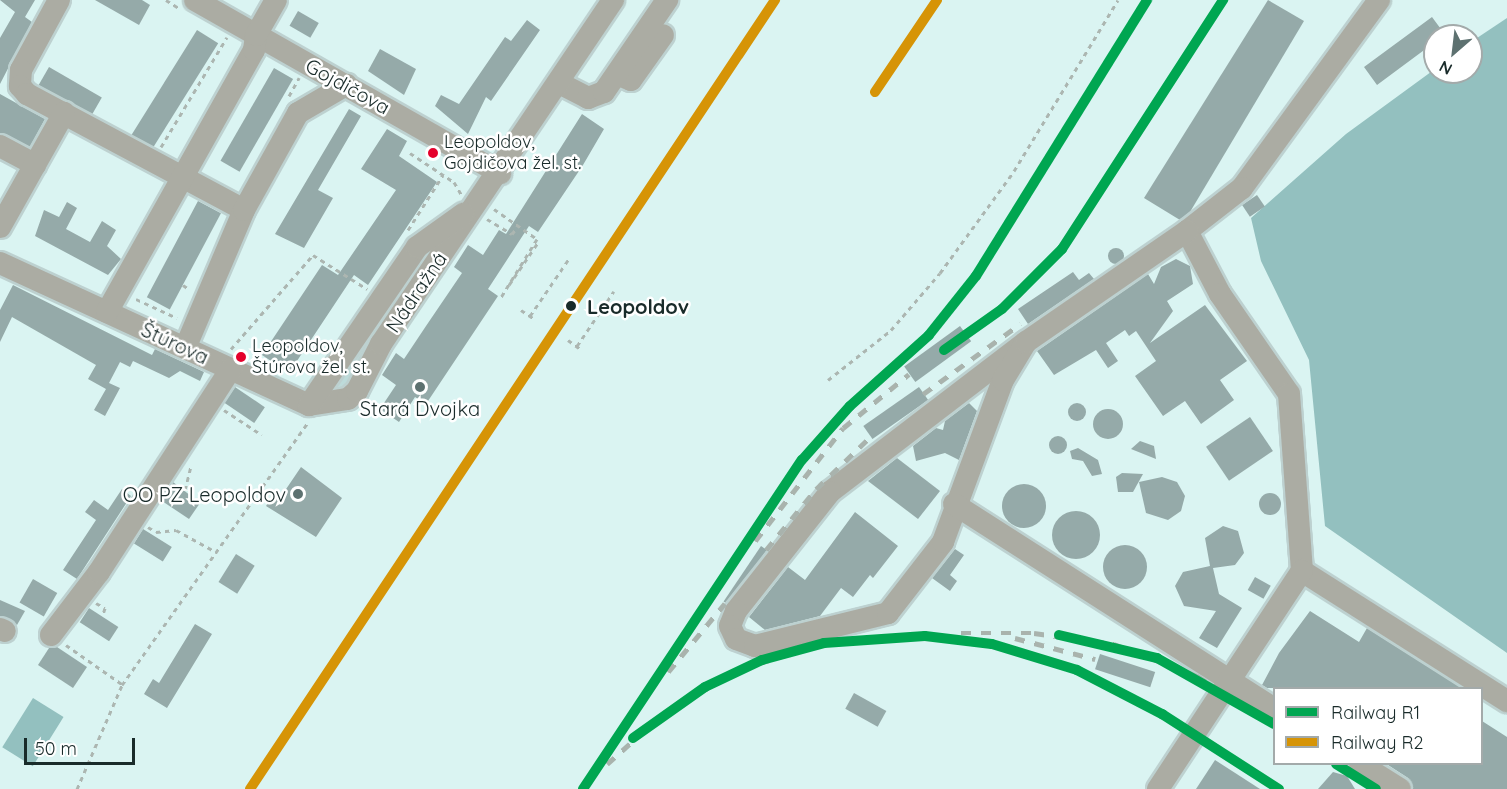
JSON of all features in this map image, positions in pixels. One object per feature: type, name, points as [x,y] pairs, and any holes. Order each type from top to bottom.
[{"type":"street","points":[[59,0],[21,70],[20,86],[64,113],[244,210]]},
{"type":"street","name":"Gojdičova","points":[[195,0],[500,173]]},
{"type":"street","points":[[106,312],[185,177],[254,50],[256,35],[276,0]]},
{"type":"street","name":"Nádražná","points":[[309,405],[348,399],[357,391],[381,344],[483,200],[613,0]]},
{"type":"street","points":[[558,83],[579,96],[596,97],[617,75],[667,0]]},
{"type":"street","points":[[1026,342],[1003,380],[954,504],[943,542],[880,618],[755,646],[736,639],[730,626],[736,611],[830,492],[1026,342],[1187,231],[1242,188],[1379,0]]},
{"type":"street","points":[[617,75],[631,80],[663,35]]},
{"type":"street","points":[[186,346],[244,210],[298,113],[346,86]]},
{"type":"street","points":[[0,227],[64,113]]},
{"type":"street","points":[[0,146],[35,165]]},
{"type":"street","name":"Nádražná","points":[[309,405],[417,248],[483,200]]},
{"type":"street","points":[[1158,789],[1302,571],[1289,394],[1220,294],[1187,231]]},
{"type":"street","name":"Štúrova","points":[[0,263],[106,312],[186,346],[232,362],[309,405]]},
{"type":"street","points":[[51,635],[134,518],[210,401],[232,362]]},
{"type":"street","points":[[954,504],[1273,708]]},
{"type":"street","points":[[1302,571],[1507,701]]},
{"type":"street","points":[[1362,765],[1400,789]]},
{"type":"path","points":[[828,380],[891,330],[940,273],[1014,171],[1118,0]]},
{"type":"path","points":[[153,160],[228,36]]},
{"type":"path","points":[[410,153],[443,174],[459,194],[483,200],[537,240],[502,300],[539,241]]},
{"type":"path","points":[[404,237],[443,174]]},
{"type":"path","points":[[483,200],[486,218],[512,234],[518,226]]},
{"type":"path","points":[[232,362],[225,354],[313,255],[369,290],[362,299]]},
{"type":"path","points":[[521,310],[532,317],[568,260]]},
{"type":"path","points":[[183,285],[189,289]]},
{"type":"path","points":[[568,340],[578,347],[614,291]]},
{"type":"path","points":[[210,401],[262,435]]},
{"type":"path","points":[[77,789],[123,685],[309,420],[309,405]]},
{"type":"path","points":[[134,518],[155,534],[176,530],[216,552]]},
{"type":"path","points":[[51,635],[123,685]]},
{"type":"shaded area","points":[[1507,18],[1507,653],[1325,526],[1309,360],[1261,261],[1251,218],[1346,134],[1423,78],[1423,84],[1483,84],[1483,34]]},
{"type":"shaded area","points":[[399,297],[403,300],[360,377],[341,391],[335,382]]},
{"type":"shaded area","points":[[33,698],[64,717],[33,766],[2,747]]},
{"type":"building","points":[[0,0],[35,0],[25,17],[32,22],[0,84],[0,38],[15,12]]},
{"type":"building","points":[[95,0],[142,0],[150,5],[139,25]]},
{"type":"building","points":[[1268,0],[1304,21],[1190,212],[1180,220],[1144,198]]},
{"type":"building","points":[[298,11],[319,23],[310,38],[290,26]]},
{"type":"building","points":[[1432,17],[1437,24],[1423,24],[1423,51],[1377,85],[1364,67]]},
{"type":"building","points":[[527,20],[540,30],[491,101],[486,97],[468,134],[435,106],[441,95],[459,104],[505,37],[511,41]]},
{"type":"building","points":[[197,30],[218,43],[152,148],[131,135]]},
{"type":"building","points":[[380,49],[416,69],[404,95],[368,71]]},
{"type":"building","points":[[49,67],[102,98],[91,116],[38,85]]},
{"type":"building","points":[[274,68],[293,79],[240,172],[221,161]]},
{"type":"building","points":[[0,94],[45,119],[30,147],[0,133]]},
{"type":"building","points":[[349,109],[361,116],[318,190],[333,198],[304,248],[275,234]]},
{"type":"building","points":[[582,114],[604,129],[583,165],[538,232],[529,226],[488,289],[498,296],[426,404],[415,397],[399,422],[380,409],[396,385],[382,375],[396,353],[404,359],[462,273],[454,267],[468,245],[483,255],[499,230],[506,234]]},
{"type":"building","points":[[387,129],[407,141],[399,156],[437,182],[368,285],[354,275],[289,373],[262,355],[322,265],[338,275],[396,190],[361,169]]},
{"type":"building","points":[[1257,195],[1265,207],[1250,217],[1242,205]]},
{"type":"building","points":[[198,201],[221,213],[170,309],[147,297]]},
{"type":"building","points":[[67,202],[77,208],[66,229],[90,242],[102,221],[116,230],[107,246],[121,259],[108,275],[35,236],[44,210],[59,217]]},
{"type":"building","points":[[1116,248],[1124,256],[1116,264],[1108,256]]},
{"type":"building","points":[[1176,259],[1190,266],[1193,284],[1167,301],[1173,311],[1150,343],[1205,305],[1247,361],[1220,380],[1234,400],[1201,424],[1185,401],[1163,416],[1135,376],[1156,361],[1136,331],[1129,336],[1125,330],[1106,343],[1118,361],[1108,368],[1096,350],[1054,375],[1037,351],[1148,274],[1154,284],[1161,267]]},
{"type":"building","points":[[1073,272],[1079,280],[1089,273],[1094,279],[1028,324],[1018,309]]},
{"type":"building","points":[[13,285],[152,355],[155,349],[204,372],[200,381],[180,371],[169,378],[133,361],[130,367],[120,362],[109,383],[120,388],[105,416],[94,410],[106,389],[88,379],[96,365],[12,317],[0,342],[0,310]]},
{"type":"building","points":[[960,326],[971,341],[915,382],[904,367]]},
{"type":"building","points":[[235,387],[265,407],[254,423],[224,403]]},
{"type":"building","points":[[919,387],[928,400],[872,439],[863,426]]},
{"type":"building","points":[[969,403],[977,411],[959,460],[945,453],[916,461],[913,446],[936,428],[943,430],[945,421]]},
{"type":"building","points":[[1077,403],[1083,406],[1086,412],[1083,418],[1077,421],[1071,418],[1068,412],[1071,406]]},
{"type":"building","points":[[1108,409],[1114,410],[1122,418],[1122,430],[1114,438],[1108,439],[1102,438],[1094,430],[1093,424],[1094,418],[1102,410]]},
{"type":"building","points":[[1250,417],[1273,451],[1229,481],[1206,447]]},
{"type":"building","points":[[1058,436],[1064,439],[1067,445],[1064,451],[1058,454],[1052,451],[1049,445],[1052,439]]},
{"type":"building","points":[[1140,441],[1154,446],[1156,459],[1131,449]]},
{"type":"building","points":[[1078,448],[1098,460],[1102,474],[1092,476],[1083,461],[1072,459],[1070,451]]},
{"type":"building","points":[[897,458],[940,491],[918,519],[868,481]]},
{"type":"building","points":[[301,467],[342,498],[316,537],[266,506],[274,494],[280,498]]},
{"type":"building","points":[[1122,473],[1143,474],[1133,492],[1118,492],[1116,477]]},
{"type":"building","points":[[1162,477],[1177,482],[1185,496],[1181,511],[1168,520],[1146,513],[1139,482]]},
{"type":"building","points":[[173,482],[200,503],[189,519],[162,501]]},
{"type":"building","points":[[1024,484],[1039,491],[1046,506],[1039,521],[1024,528],[1009,521],[1002,506],[1009,491]]},
{"type":"building","points":[[122,489],[131,496],[77,579],[63,570],[96,520],[85,512],[94,500],[108,510]]},
{"type":"building","points":[[1270,493],[1278,496],[1281,504],[1278,512],[1270,515],[1262,512],[1259,504],[1262,496]]},
{"type":"building","points":[[1071,511],[1081,511],[1093,518],[1100,530],[1100,540],[1093,552],[1081,559],[1071,559],[1056,548],[1052,540],[1052,530],[1063,515]]},
{"type":"building","points":[[855,512],[898,546],[873,578],[870,575],[853,597],[841,588],[820,616],[765,630],[749,617],[788,567],[805,580]]},
{"type":"building","points":[[1223,526],[1238,531],[1244,553],[1235,565],[1213,568],[1219,594],[1242,608],[1217,648],[1199,638],[1216,611],[1184,606],[1175,586],[1183,572],[1210,566],[1205,538]]},
{"type":"building","points":[[143,529],[172,547],[163,561],[134,543]]},
{"type":"building","points":[[1125,545],[1140,552],[1147,567],[1140,582],[1125,589],[1110,582],[1103,567],[1110,552]]},
{"type":"building","points":[[761,546],[767,550],[729,605],[724,602]]},
{"type":"building","points":[[955,549],[964,555],[950,575],[957,581],[950,591],[932,578]]},
{"type":"building","points":[[236,554],[255,566],[237,594],[219,582]]},
{"type":"building","points":[[1255,577],[1271,586],[1263,599],[1248,590]]},
{"type":"building","points":[[33,579],[57,593],[44,616],[20,602]]},
{"type":"building","points":[[0,600],[25,611],[17,625],[0,616]]},
{"type":"building","points":[[89,608],[118,627],[109,641],[80,622]]},
{"type":"building","points":[[1310,611],[1359,642],[1367,628],[1460,687],[1267,688],[1262,685],[1279,653]]},
{"type":"building","points":[[195,624],[212,634],[167,708],[144,694],[153,679],[159,683]]},
{"type":"building","points":[[57,647],[87,667],[73,688],[38,665],[49,648]]},
{"type":"building","points":[[1100,654],[1155,672],[1150,687],[1095,669]]},
{"type":"building","points":[[854,693],[886,711],[878,727],[845,709]]},
{"type":"building","points":[[1483,722],[1507,737],[1507,789],[1413,789],[1408,778],[1388,765],[1483,765]]},
{"type":"building","points":[[1215,760],[1260,789],[1196,789]]},
{"type":"building","points":[[1333,772],[1347,776],[1355,789],[1318,789]]},
{"type":"railway","points":[[875,92],[937,0]]},
{"type":"railway","points":[[583,789],[802,460],[850,406],[929,335],[976,276],[1147,0]]},
{"type":"railway","points":[[966,335],[1018,296],[1062,249],[1223,0]]},
{"type":"railway","points":[[923,394],[1020,324]]},
{"type":"railway","points":[[755,541],[843,428],[909,374]]},
{"type":"railway","points":[[766,550],[816,489],[871,436]]},
{"type":"railway","points":[[668,672],[725,603]]},
{"type":"railway","points":[[961,633],[1034,633],[1114,644],[1197,676],[1273,723]]},
{"type":"railway","points":[[607,764],[664,713],[740,669],[824,643],[908,635],[992,644],[1077,670],[1162,714],[1279,789]]},
{"type":"railway","points":[[1015,638],[1095,659]]},
{"type":"railway","points":[[1338,765],[1373,787]]},
{"type":"rail line","name":"R2","points":[[250,789],[775,0]]},
{"type":"rail line","name":"R2","points":[[875,92],[937,0]]},
{"type":"rail line","name":"R1","points":[[583,789],[802,460],[850,406],[929,335],[976,276],[1147,0]]},
{"type":"rail line","name":"R1","points":[[944,350],[1002,309],[1062,249],[1223,0]]},
{"type":"rail line","name":"R1","points":[[1059,635],[1157,658],[1273,723]]},
{"type":"rail line","name":"R1","points":[[633,738],[705,687],[762,660],[824,643],[925,636],[992,644],[1077,670],[1162,714],[1279,789]]},
{"type":"rail line","name":"R1","points":[[1338,765],[1376,789]]},
{"type":"place","name":"Leopoldov, Gojdičova žel. st.","points":[[433,153]]},
{"type":"place","name":"Leopoldov","points":[[571,306]]},
{"type":"place","name":"Leopoldov, Štúrova žel. st.","points":[[241,357]]},
{"type":"place","name":"Stará Dvojka","points":[[420,387]]},
{"type":"place","name":"OO PZ Leopoldov","points":[[298,494]]}]
